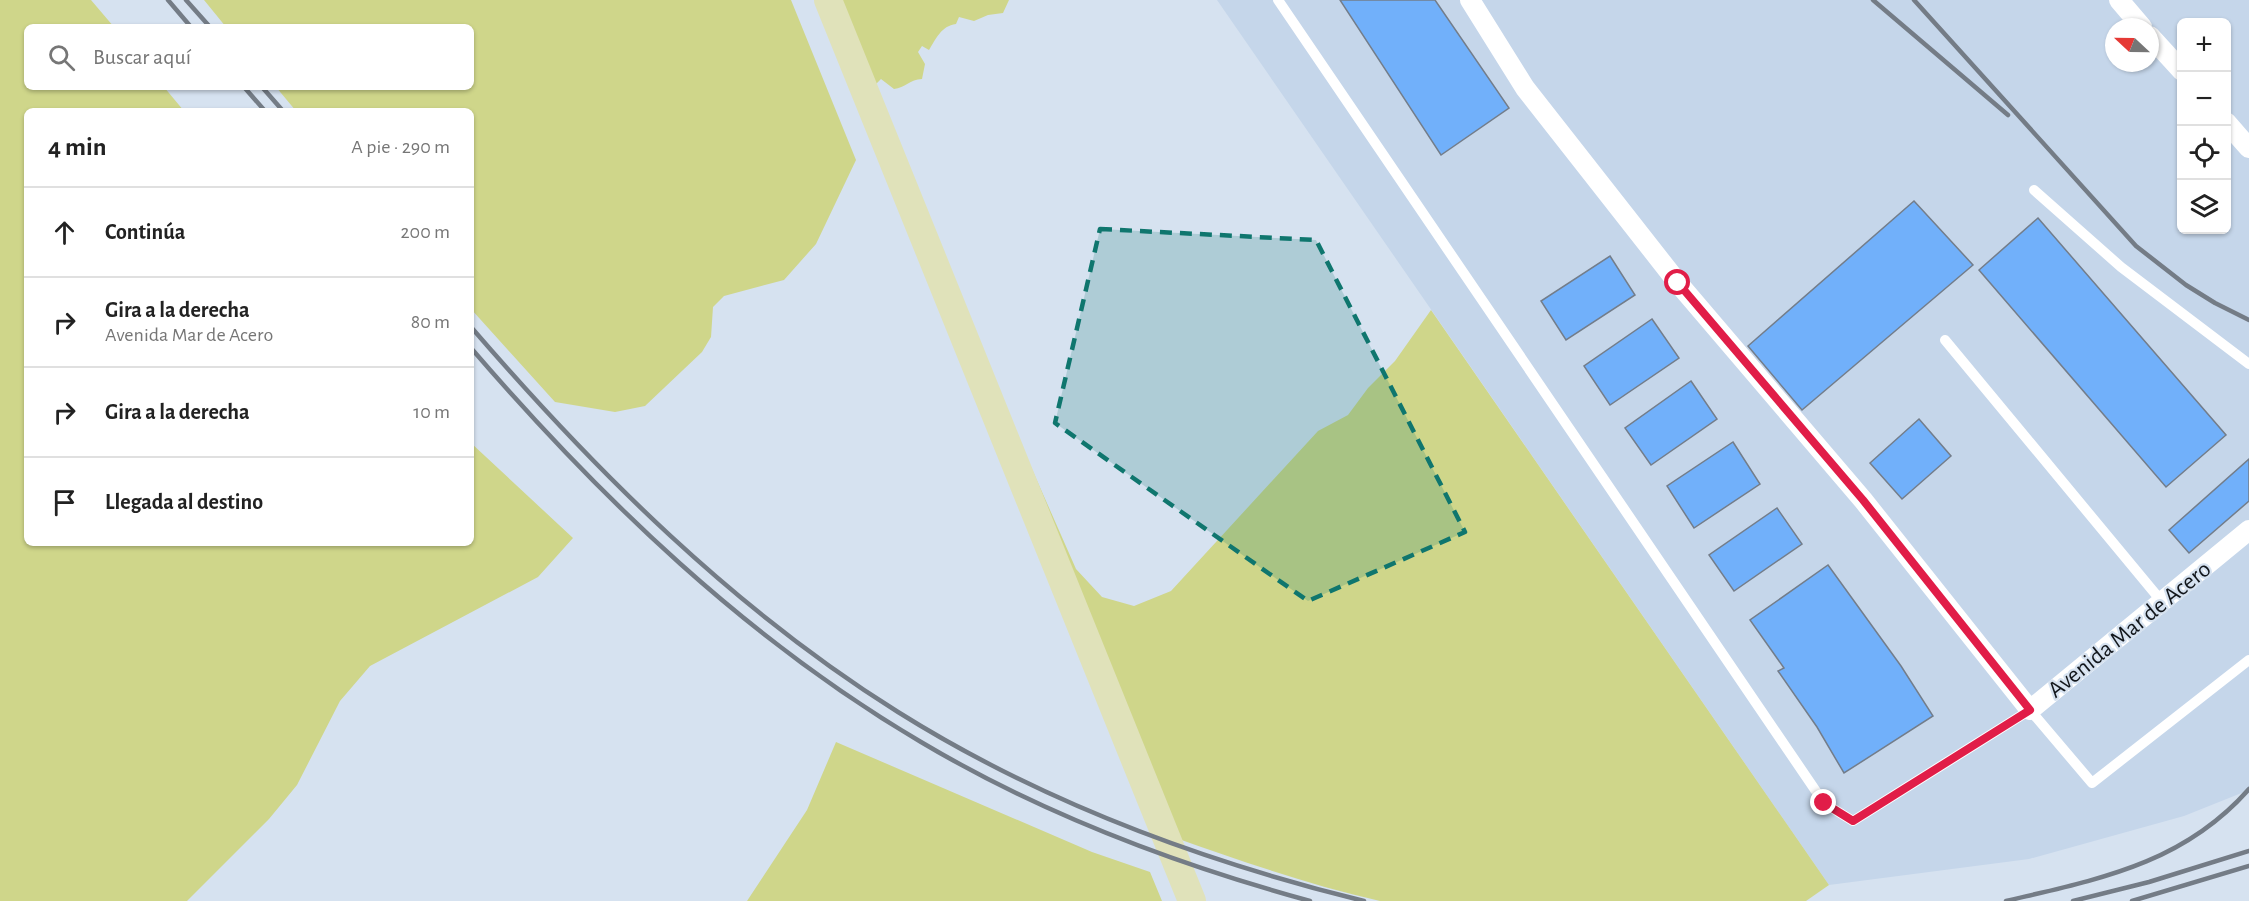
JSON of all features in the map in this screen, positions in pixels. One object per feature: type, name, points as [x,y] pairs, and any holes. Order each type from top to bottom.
[{"type":"main road","points":[[828,0],[1192,901]]},
{"type":"street","points":[[1470,0],[1525,88],[1670,273],[1863,500],[2030,710]]},
{"type":"street","points":[[2119,0],[2134,18]]},
{"type":"street","points":[[2159,46],[2177,66]]},
{"type":"street","points":[[2230,126],[2249,148]]},
{"type":"street","name":"Avenida Mar de Acero","points":[[2030,710],[2249,530]]},
{"type":"lane","name":"Avenida Mar de Acero","points":[[1278,0],[1824,803],[1853,821],[2030,710]]},
{"type":"lane","points":[[2034,190],[2121,267],[2249,364]]},
{"type":"lane","points":[[1945,340],[2163,603]]},
{"type":"lane","points":[[2030,710],[2092,783],[2249,660]]},
{"type":"highlighted area","points":[[1100,229],[1316,240],[1465,532],[1308,601],[1055,423]]},
{"type":"shaded area","points":[[1217,0],[2249,0],[2249,790],[2184,816],[2029,859],[1829,885]]},
{"type":"green space","points":[[0,0],[91,0],[111,24],[24,24],[24,90],[166,90],[182,108],[24,108],[24,546],[474,546],[474,446],[573,538],[538,577],[370,666],[340,701],[297,785],[269,819],[187,901],[0,901]]},
{"type":"green space","points":[[204,0],[791,0],[856,160],[816,244],[784,280],[724,296],[713,307],[711,337],[702,352],[645,406],[615,412],[555,402],[474,312],[474,108],[294,108],[278,90],[474,90],[474,24],[224,24]]},
{"type":"green space","points":[[836,0],[1009,0],[1003,13],[988,15],[974,21],[959,17],[956,24],[946,27],[929,50],[922,46],[918,52],[925,64],[922,79],[894,89],[881,79],[871,89]]},
{"type":"green space","points":[[1431,310],[1829,885],[1806,901],[1380,901],[1250,864],[1173,837],[994,383],[1076,569],[1102,597],[1134,606],[1171,591],[1318,431],[1348,415],[1368,388],[1395,361]]},
{"type":"green space","points":[[836,742],[1092,852],[1150,872],[1162,901],[747,901],[807,810]]},
{"type":"building","points":[[1340,0],[1435,0],[1509,108],[1441,155]]},
{"type":"building","points":[[1914,201],[1973,265],[1802,410],[1748,346]]},
{"type":"building","points":[[2038,218],[2226,435],[2166,487],[1979,270]]},
{"type":"building","points":[[1610,256],[1635,295],[1566,340],[1541,301]]},
{"type":"building","points":[[1652,319],[1679,358],[1610,405],[1584,366]]},
{"type":"building","points":[[1691,381],[1717,419],[1651,465],[1625,428]]},
{"type":"building","points":[[1919,419],[1951,456],[1902,499],[1870,463]]},
{"type":"building","points":[[1733,442],[1760,484],[1694,528],[1667,486]]},
{"type":"building","points":[[2249,459],[2249,501],[2189,553],[2169,530]]},
{"type":"building","points":[[1777,508],[1802,544],[1734,591],[1709,555]]},
{"type":"building","points":[[1828,565],[1901,666],[1933,716],[1844,773],[1817,727],[1778,671],[1784,668],[1750,620]]},
{"type":"railway","points":[[168,0],[188,24]]},
{"type":"railway","points":[[186,0],[207,24]]},
{"type":"railway","points":[[1873,0],[2008,115]]},
{"type":"railway","points":[[1914,0],[2136,246],[2186,285],[2249,320]]},
{"type":"railway","points":[[247,90],[262,108]]},
{"type":"railway","points":[[265,90],[280,108]]},
{"type":"railway","points":[[474,330],[568,434],[670,536],[780,629],[838,672],[898,712],[1008,773],[1123,825],[1242,867],[1364,901]]},
{"type":"railway","points":[[474,351],[572,459],[680,564],[737,613],[796,659],[857,702],[967,768],[1062,814],[1110,835],[1209,871],[1310,901]]},
{"type":"railway","points":[[2006,901],[2106,876],[2168,852],[2196,835],[2223,814],[2249,789]]},
{"type":"railway","points":[[2073,901],[2149,882],[2249,851]]},
{"type":"railway","points":[[2132,901],[2249,866]]},
{"type":"route","points":[[1678,283],[1863,500],[2030,710],[1853,821],[1824,803]]}]
